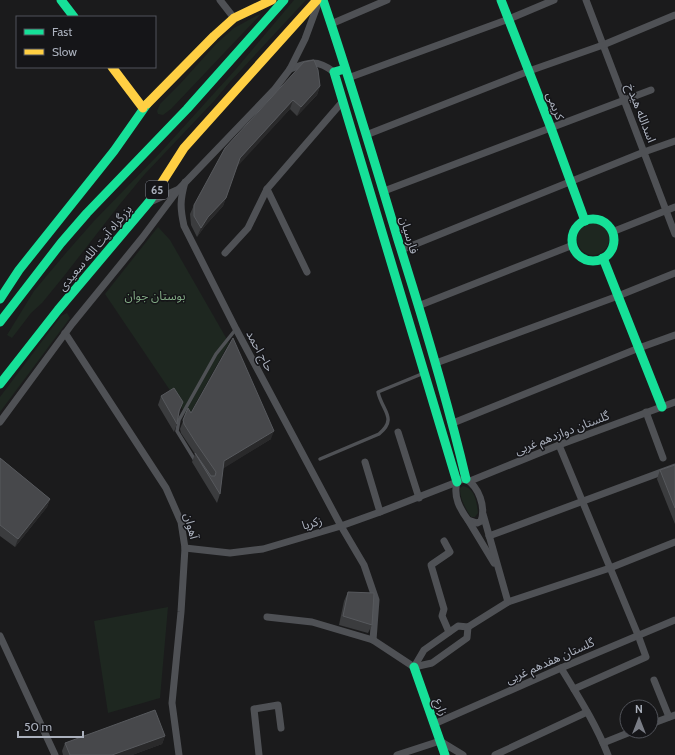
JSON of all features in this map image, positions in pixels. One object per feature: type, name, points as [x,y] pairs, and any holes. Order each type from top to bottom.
[{"type":"main road","points":[[61,0],[73,16]]},
{"type":"main road","points":[[0,299],[19,270],[114,151],[143,108],[214,36],[234,18],[272,0]]},
{"type":"main road","points":[[0,322],[87,213],[187,109],[284,0]]},
{"type":"main road","name":"بزرگراه آیت الله سعیدی","points":[[0,384],[58,310],[149,202],[184,148],[318,0]]},
{"type":"main road","name":"فارسیان","points":[[323,0],[384,191],[436,363],[468,480]]},
{"type":"main road","name":"کریمی","points":[[501,0],[529,70],[585,221]]},
{"type":"main road","points":[[113,68],[143,108]]},
{"type":"main road","points":[[334,72],[347,73]]},
{"type":"main road","name":"فارسیان","points":[[334,72],[457,482]]},
{"type":"main road","points":[[592,219],[598,220],[605,223],[612,232],[614,241],[612,248],[609,254],[603,258],[591,260],[585,259],[575,251],[573,238],[575,231],[579,225],[585,221],[592,219]]},
{"type":"main road","points":[[603,258],[662,407]]},
{"type":"main road","name":"زارع","points":[[414,667],[445,755]]},
{"type":"street","points":[[220,0],[234,18]]},
{"type":"street","points":[[0,422],[65,333],[142,238],[178,190],[274,90],[290,69],[306,39],[318,0]]},
{"type":"street","points":[[331,24],[388,0]]},
{"type":"street","points":[[347,73],[509,19],[554,0]]},
{"type":"street","name":"اسدالله هیدخ","points":[[586,0],[675,234]]},
{"type":"street","points":[[366,134],[529,70],[603,45],[675,15]]},
{"type":"street","points":[[290,69],[315,62],[326,66],[334,72]]},
{"type":"street","points":[[384,191],[651,90]]},
{"type":"street","points":[[225,253],[248,228],[267,189],[343,101]]},
{"type":"street","points":[[401,250],[571,183],[644,152],[675,141]]},
{"type":"street","name":"حاج احمد","points":[[186,182],[181,199],[181,211],[184,226],[236,329],[341,526],[364,565],[376,600],[373,640]]},
{"type":"street","points":[[267,189],[307,272]]},
{"type":"street","points":[[149,202],[178,190]]},
{"type":"street","points":[[612,232],[675,207]]},
{"type":"street","points":[[418,306],[573,245]]},
{"type":"street","points":[[436,363],[618,296],[675,273]]},
{"type":"street","name":"آهوان","points":[[65,333],[166,488],[181,522],[185,548],[181,612],[172,704],[179,755]]},
{"type":"street","points":[[453,423],[638,348],[675,335]]},
{"type":"street","name":"گلستان دوازدهم غربی","points":[[457,482],[460,480],[468,480],[675,402]]},
{"type":"street","points":[[646,412],[663,458]]},
{"type":"street","points":[[398,432],[419,498]]},
{"type":"street","points":[[560,445],[638,634],[646,657],[574,689]]},
{"type":"street","points":[[365,462],[380,512]]},
{"type":"street","points":[[489,536],[675,466]]},
{"type":"street","points":[[468,480],[475,488],[482,504],[483,514],[508,602]]},
{"type":"street","points":[[457,482],[456,494],[461,509],[498,570]]},
{"type":"street","name":"زکریا","points":[[185,548],[230,553],[262,549],[341,526],[419,498],[457,482]]},
{"type":"street","points":[[441,489],[456,494]]},
{"type":"street","points":[[468,520],[477,523],[481,521],[483,514]]},
{"type":"street","points":[[444,541],[450,552],[431,565],[444,609],[442,616],[449,632]]},
{"type":"street","points":[[414,667],[424,650],[449,632],[458,626],[468,627],[508,602],[610,568],[675,542]]},
{"type":"street","points":[[268,617],[312,622],[373,640],[414,667],[432,663],[467,638],[468,627]]},
{"type":"street","name":"گلستان هفدهم غربی","points":[[434,724],[638,634],[675,620]]},
{"type":"street","points":[[0,636],[55,755]]},
{"type":"street","points":[[561,668],[587,712],[608,755]]},
{"type":"street","points":[[654,680],[672,716],[659,721]]},
{"type":"street","points":[[259,755],[254,709],[278,706],[281,728]]},
{"type":"street","points":[[495,755],[587,712]]},
{"type":"street","points":[[603,743],[619,737]]},
{"type":"street","points":[[397,755],[440,741],[463,755]]},
{"type":"lane","points":[[197,464],[177,431],[179,420],[216,354],[236,329]]},
{"type":"lane","points":[[320,459],[379,434],[386,429],[389,419],[378,392],[425,373]]},
{"type":"green space","points":[[294,0],[306,0],[144,175],[64,276],[42,303],[31,313],[12,338],[7,335],[34,291],[65,254],[236,69]]},
{"type":"green space","points":[[261,14],[171,109],[163,115],[158,114],[157,111],[160,104],[216,44],[234,28]]},
{"type":"green space","points":[[593,223],[604,228],[609,239],[604,250],[593,255],[582,250],[577,239],[582,228]]},
{"type":"green space","name":"بوستان جوان","points":[[158,227],[170,240],[229,343],[188,417],[105,294]]},
{"type":"green space","points":[[67,313],[70,318],[0,412],[0,397],[61,316]]},
{"type":"green space","points":[[463,486],[467,487],[475,496],[478,513],[475,517],[471,517],[463,503],[460,488]]},
{"type":"green space","points":[[168,607],[160,698],[108,713],[94,621]]},
{"type":"building","points":[[314,60],[318,70],[320,86],[301,107],[293,100],[240,158],[226,198],[208,217],[201,228],[194,216],[194,205],[225,148],[304,62]]},
{"type":"building","points":[[233,338],[274,431],[224,461],[220,494],[195,453],[211,476],[215,476],[216,472],[196,443],[183,420],[188,408],[191,413]]},
{"type":"building","points":[[174,388],[183,402],[179,411],[177,424],[161,396]]},
{"type":"building","points":[[0,458],[50,499],[18,539],[0,525]]},
{"type":"building","points":[[675,465],[675,508],[660,470]]},
{"type":"building","points":[[348,592],[374,593],[372,625],[343,616]]},
{"type":"building","points":[[155,710],[165,736],[112,755],[70,755],[65,743]]},
{"type":"traffic: fast","points":[[61,0],[73,16]]},
{"type":"traffic: fast","points":[[0,322],[61,243],[87,213],[187,109],[284,0]]},
{"type":"traffic: fast","points":[[323,0],[443,389],[466,479]]},
{"type":"traffic: fast","points":[[501,0],[551,128],[585,221]]},
{"type":"traffic: fast","points":[[345,69],[334,72],[457,482]]},
{"type":"traffic: fast","points":[[0,299],[19,270],[114,151],[147,104]]},
{"type":"traffic: fast","points":[[0,384],[58,310],[149,202],[161,184]]},
{"type":"traffic: fast","points":[[593,219],[608,225],[614,240],[608,255],[593,261],[578,255],[572,240],[578,225],[593,219]]},
{"type":"traffic: fast","points":[[603,258],[662,407]]},
{"type":"traffic: fast","points":[[414,667],[445,755]]},
{"type":"traffic: slow","points":[[147,104],[214,36],[234,18],[272,0]]},
{"type":"traffic: slow","points":[[161,184],[184,148],[317,0]]},
{"type":"traffic: slow","points":[[113,68],[143,108]]}]
